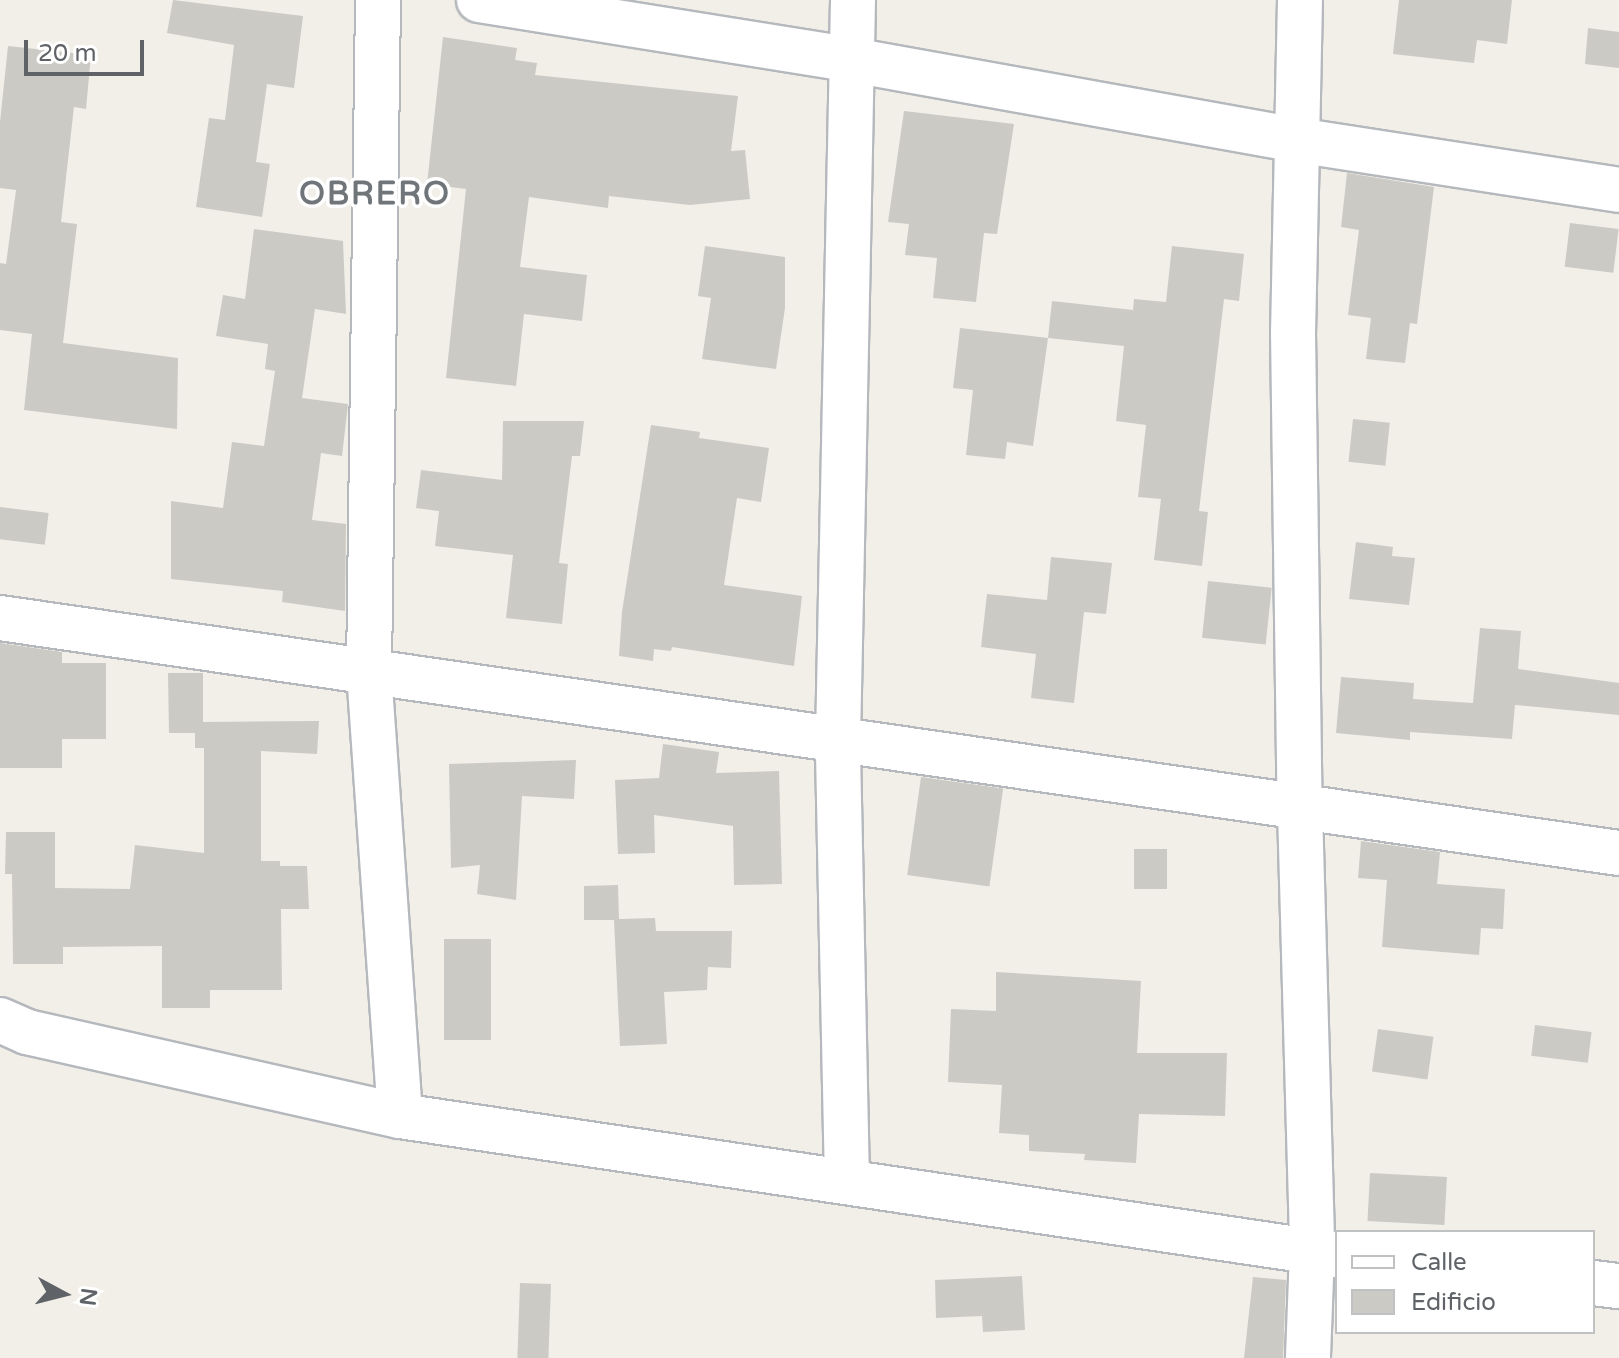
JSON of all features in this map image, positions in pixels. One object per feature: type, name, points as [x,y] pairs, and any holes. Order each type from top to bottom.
[{"type":"street","points":[[378,0],[369,672],[400,1116]]},
{"type":"street","points":[[479,0],[852,60],[1297,140],[1619,190]]},
{"type":"street","points":[[847,1182],[838,741],[853,0]]},
{"type":"street","points":[[1300,0],[1293,332],[1300,810],[1324,1253],[1308,1358]]},
{"type":"street","points":[[0,618],[1300,810],[1619,853]]},
{"type":"street","points":[[0,1020],[27,1032],[400,1116],[1324,1253]]},
{"type":"street","points":[[1595,1283],[1619,1286]]},
{"type":"building","points":[[173,0],[303,16],[294,88],[267,84],[256,162],[270,164],[262,217],[196,207],[209,118],[225,120],[234,45],[167,33]]},
{"type":"building","points":[[1399,0],[1512,0],[1507,44],[1477,40],[1474,63],[1393,54]]},
{"type":"building","points":[[1588,28],[1619,32],[1619,68],[1585,64]]},
{"type":"building","points":[[443,37],[517,48],[515,60],[537,63],[535,75],[738,96],[731,151],[745,150],[750,199],[690,205],[609,196],[608,208],[529,197],[520,267],[587,275],[582,321],[524,314],[516,386],[446,378],[466,189],[427,184]]},
{"type":"building","points":[[8,46],[91,55],[86,109],[74,107],[61,222],[77,224],[63,343],[178,358],[177,429],[24,410],[32,334],[0,330],[0,263],[6,264],[16,190],[0,188],[0,122]]},
{"type":"building","points":[[904,111],[1014,124],[997,234],[984,233],[976,302],[933,298],[937,258],[905,255],[909,224],[888,222]]},
{"type":"building","points":[[1347,173],[1434,187],[1417,324],[1410,323],[1405,363],[1366,359],[1371,318],[1348,315],[1359,230],[1341,227]]},
{"type":"building","points":[[1570,223],[1619,229],[1613,273],[1565,267]]},
{"type":"building","points":[[254,229],[343,241],[346,314],[315,309],[302,398],[348,404],[342,456],[321,453],[312,520],[346,524],[345,611],[282,602],[283,591],[171,579],[171,501],[223,508],[232,442],[264,446],[275,371],[265,369],[268,344],[216,336],[223,295],[245,299]]},
{"type":"building","points":[[705,246],[785,257],[785,308],[776,369],[702,359],[711,298],[698,296]]},
{"type":"building","points":[[1172,246],[1244,254],[1239,301],[1224,299],[1199,511],[1208,512],[1202,566],[1154,560],[1161,499],[1138,497],[1146,425],[1116,421],[1124,346],[1048,338],[1052,301],[1133,310],[1134,299],[1166,302]]},
{"type":"building","points":[[960,328],[1048,338],[1033,446],[1007,442],[1005,459],[966,455],[973,390],[953,388]]},
{"type":"building","points":[[1353,419],[1390,423],[1385,466],[1349,462]]},
{"type":"building","points":[[503,421],[584,421],[580,456],[572,456],[559,563],[568,564],[562,624],[506,618],[513,555],[435,546],[439,511],[416,508],[421,470],[502,480]]},
{"type":"building","points":[[651,425],[700,432],[699,438],[769,448],[761,502],[737,498],[724,585],[802,596],[794,666],[672,647],[671,651],[654,649],[653,661],[619,656],[622,612]]},
{"type":"building","points":[[0,507],[49,513],[45,545],[0,539]]},
{"type":"building","points":[[1356,542],[1393,547],[1392,556],[1415,558],[1409,605],[1349,599]]},
{"type":"building","points":[[1051,557],[1112,563],[1106,614],[1084,612],[1074,703],[1031,698],[1036,654],[981,647],[987,594],[1047,600]]},
{"type":"building","points":[[1208,581],[1272,588],[1266,644],[1202,638]]},
{"type":"building","points":[[1480,628],[1521,631],[1518,669],[1619,683],[1619,715],[1515,705],[1512,739],[1410,732],[1410,740],[1336,733],[1341,677],[1414,683],[1413,699],[1473,703]]},
{"type":"building","points":[[0,643],[62,652],[62,663],[106,663],[106,739],[62,739],[62,768],[0,768]]},
{"type":"building","points":[[168,673],[203,673],[203,722],[319,721],[317,754],[261,751],[261,861],[280,861],[280,866],[307,866],[309,909],[281,909],[282,990],[210,990],[210,1008],[162,1008],[162,946],[63,947],[63,964],[13,964],[12,874],[5,874],[6,832],[55,832],[55,888],[130,889],[135,845],[204,853],[204,748],[195,748],[195,733],[169,733]]},
{"type":"building","points":[[663,744],[719,752],[716,773],[779,771],[782,884],[734,885],[733,826],[654,815],[655,853],[618,854],[615,780],[659,778]]},
{"type":"building","points":[[576,760],[574,799],[522,796],[516,900],[477,894],[480,865],[451,868],[449,764]]},
{"type":"building","points":[[921,777],[1003,789],[989,887],[907,875]]},
{"type":"building","points":[[1361,841],[1440,852],[1437,884],[1505,889],[1503,929],[1481,928],[1479,955],[1382,947],[1387,880],[1358,878]]},
{"type":"building","points":[[1134,849],[1167,849],[1167,889],[1134,889]]},
{"type":"building","points":[[618,885],[619,919],[655,918],[656,931],[732,931],[731,968],[708,967],[707,990],[664,992],[667,1044],[620,1046],[614,920],[584,920],[584,886]]},
{"type":"building","points":[[444,939],[491,939],[491,1040],[444,1040]]},
{"type":"building","points":[[996,972],[1141,981],[1137,1053],[1227,1053],[1225,1116],[1139,1114],[1136,1163],[1084,1160],[1085,1154],[1029,1151],[1029,1135],[999,1133],[1002,1085],[948,1082],[951,1009],[996,1011]]},
{"type":"building","points":[[1535,1025],[1592,1032],[1588,1063],[1531,1056]]},
{"type":"building","points":[[1378,1029],[1433,1037],[1427,1079],[1372,1072]]},
{"type":"building","points":[[1370,1173],[1447,1177],[1444,1225],[1367,1221]]},
{"type":"building","points":[[1022,1276],[1025,1330],[983,1332],[982,1316],[936,1318],[935,1280]]},
{"type":"building","points":[[1253,1277],[1286,1280],[1283,1358],[1244,1358]]},
{"type":"building","points":[[520,1283],[551,1284],[548,1358],[517,1358]]},
{"type":"district","name":"OBRERO","points":[[375,194]]}]
